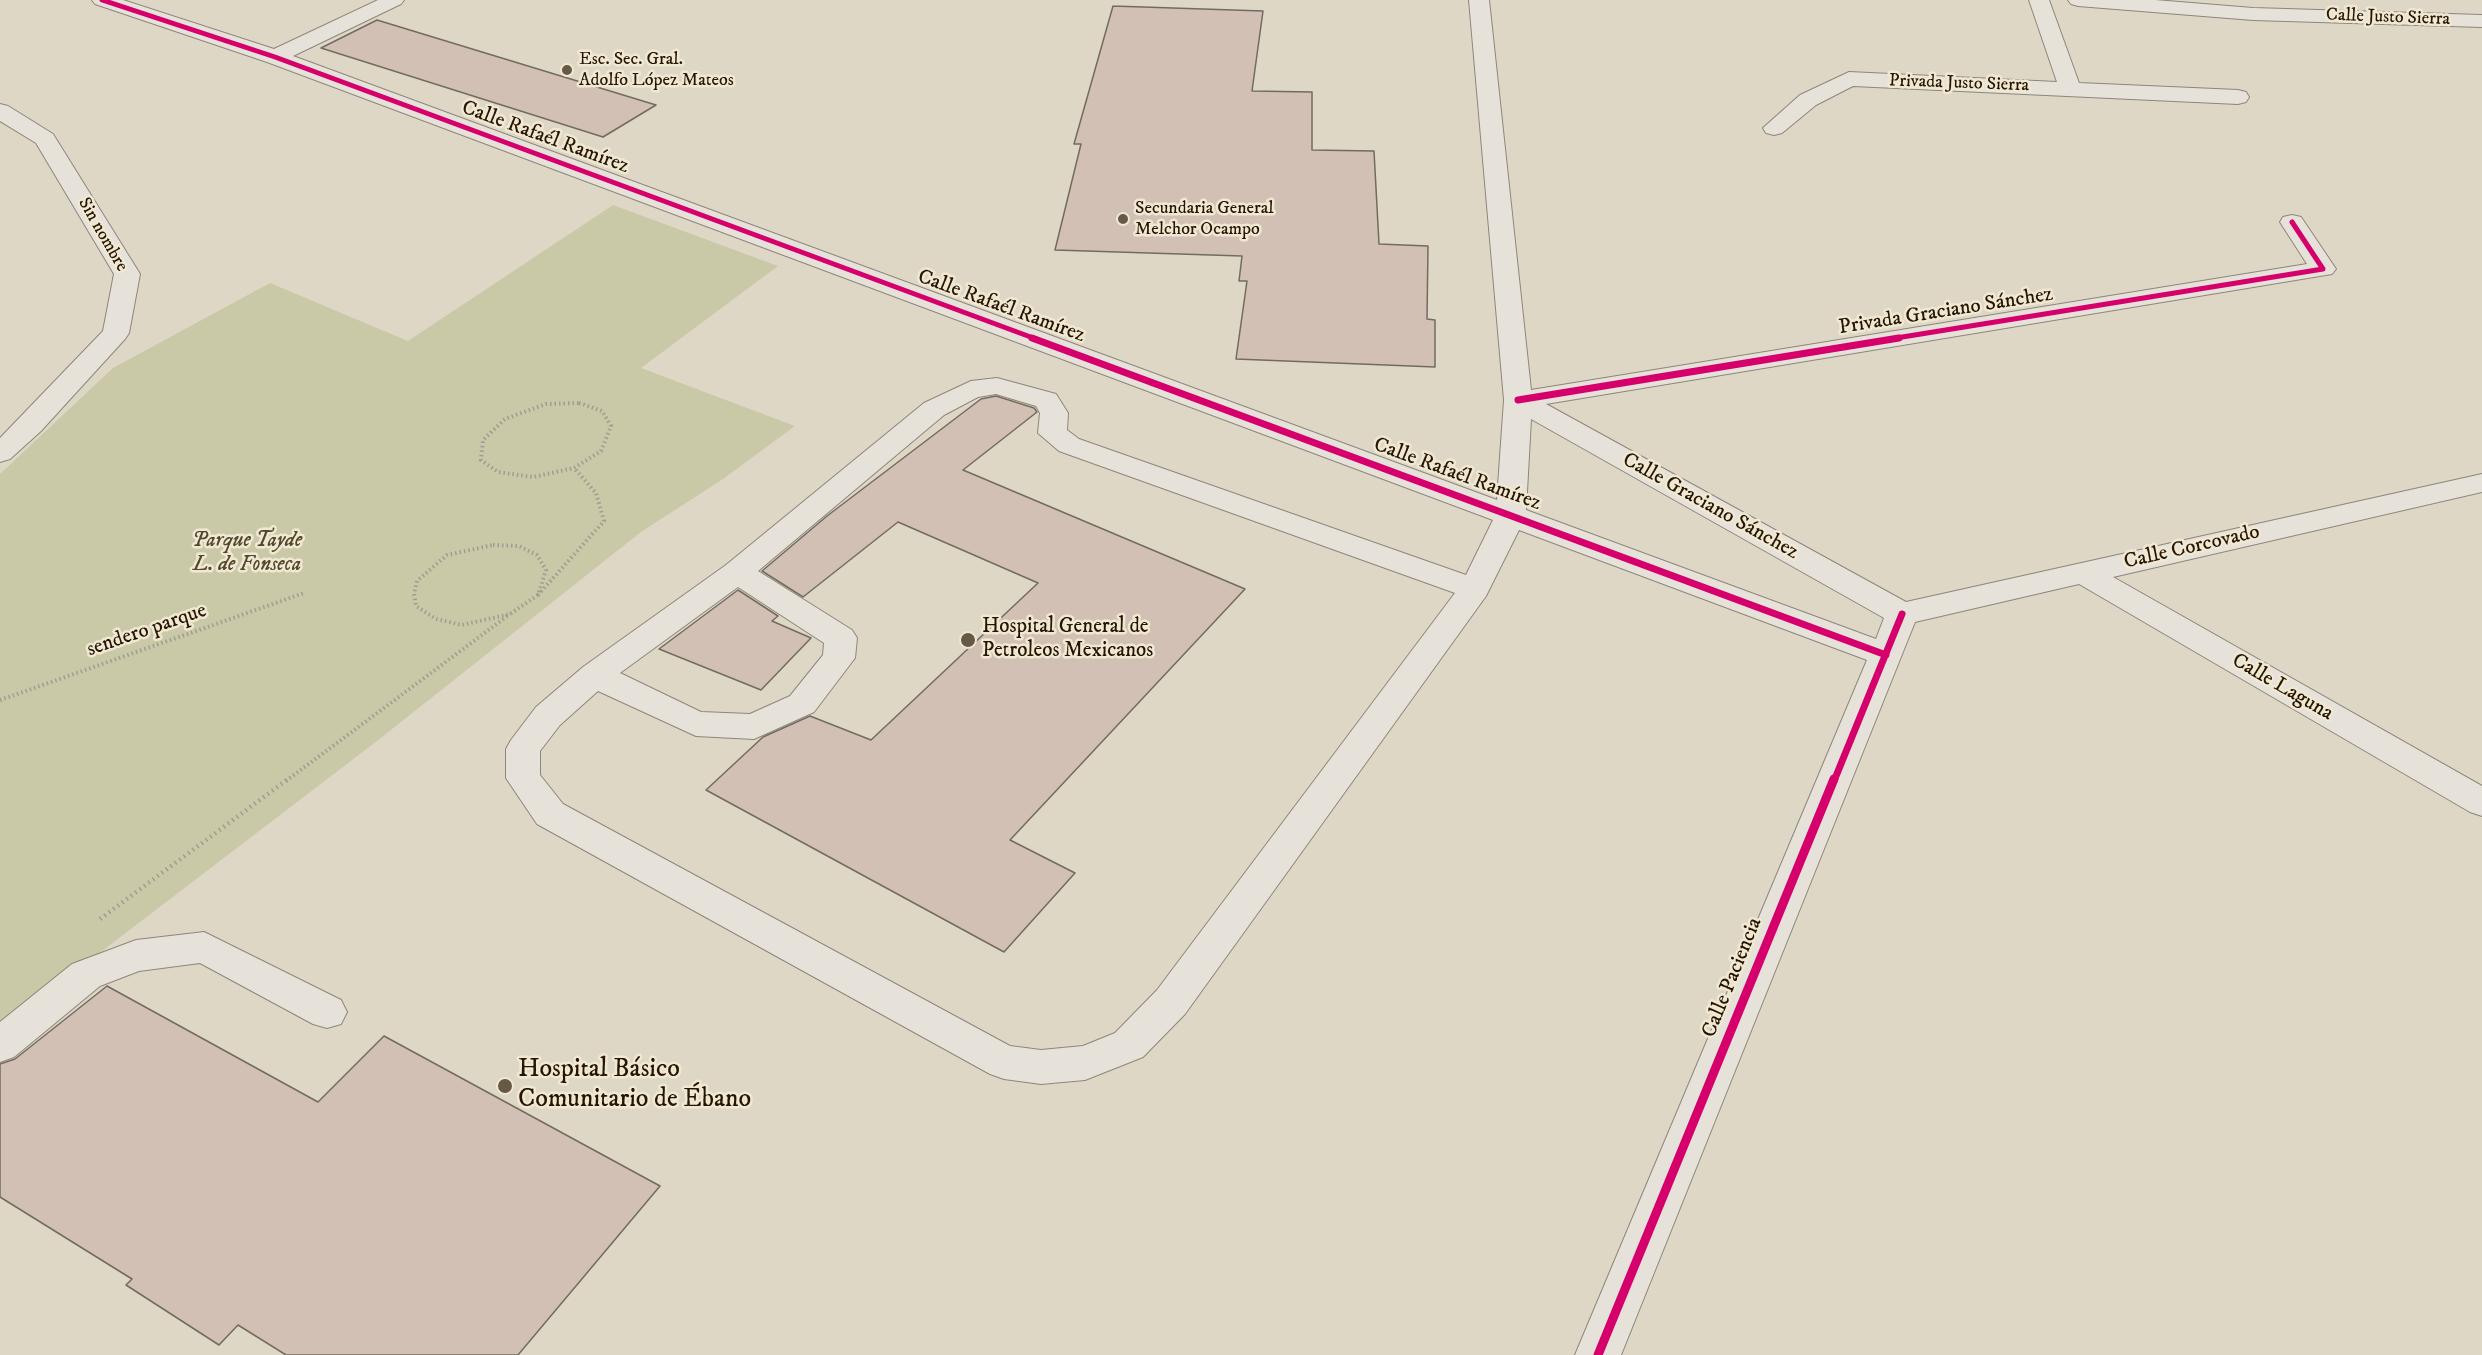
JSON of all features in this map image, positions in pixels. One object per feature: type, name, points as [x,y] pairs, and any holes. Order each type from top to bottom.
[{"type":"street","name":"Calle Rafaél Ramírez","points":[[102,0],[274,57],[1886,655]]},
{"type":"street","points":[[274,57],[394,0]]},
{"type":"street","points":[[1475,589],[1069,445],[1052,433],[1054,412],[1047,400],[997,386],[971,389],[934,409],[737,572],[595,675],[548,716],[523,749],[523,778],[550,814],[1004,1062],[1041,1067],[1085,1063],[1129,1045],[1172,1002],[1475,589],[1511,514],[1518,400],[1479,0]]},
{"type":"street","points":[[2039,0],[2070,88]]},
{"type":"street","name":"Calle Justo Sierra","points":[[2078,0],[2253,14],[2482,21]]},
{"type":"street","name":"Privada Justo Sierra","points":[[1774,128],[1808,100],[1849,79],[2238,97]]},
{"type":"street","name":"Sin nombre","points":[[0,111],[45,139],[128,274],[116,333],[31,425],[0,453]]},
{"type":"street","name":"Privada Graciano Sánchez","points":[[1518,400],[2323,269],[2292,222]]},
{"type":"street","name":"Calle Graciano Sánchez","points":[[1518,400],[1902,614]]},
{"type":"street","name":"Calle Corcovado","points":[[1902,614],[2482,483]]},
{"type":"street","points":[[595,675],[696,724],[754,727],[802,704],[839,658],[841,638],[737,572]]},
{"type":"street","name":"Calle Laguna","points":[[2083,573],[2482,803]]},
{"type":"street","name":"Calle Paciencia","points":[[1598,1355],[1902,614]]},
{"type":"street","points":[[0,1045],[86,975],[136,956],[204,947],[327,1012]]},
{"type":"path","points":[[579,402],[602,411],[611,426],[601,451],[574,468],[532,477],[498,472],[481,460],[483,440],[505,419],[546,404],[579,402]]},
{"type":"path","points":[[94,923],[538,595],[604,521],[596,493],[574,468]]},
{"type":"path","points":[[510,614],[462,625],[436,619],[416,606],[414,594],[417,581],[447,555],[493,545],[519,546],[537,555],[546,570],[538,595]]},
{"type":"green space","name":"Parque Tayde L. de Fonseca","points":[[613,205],[778,266],[641,368],[795,426],[723,479],[641,532],[377,741],[0,1029],[0,474],[113,368],[270,283],[408,341]]},
{"type":"building","points":[[1113,6],[1263,11],[1252,91],[1312,92],[1312,150],[1374,151],[1379,244],[1428,246],[1427,319],[1435,320],[1435,367],[1236,359],[1247,281],[1239,281],[1242,256],[1055,250],[1081,144],[1074,144]]},
{"type":"building","points":[[377,20],[656,105],[603,137],[321,48]]},
{"type":"building","points":[[996,396],[1034,408],[1037,412],[963,470],[1245,589],[1010,840],[1075,873],[1004,952],[706,790],[763,737],[810,716],[871,740],[1038,583],[898,522],[803,597],[762,571],[827,516],[981,399]]},
{"type":"building","points":[[738,590],[778,616],[772,621],[811,638],[761,690],[659,649]]},
{"type":"building","points":[[107,986],[318,1102],[384,1036],[660,1186],[518,1355],[286,1355],[238,1325],[219,1345],[126,1285],[132,1279],[0,1197],[0,1064],[15,1059]]},
{"type":"cycle path","points":[[102,0],[275,57],[1886,655]]},
{"type":"cycle path","points":[[1518,400],[2323,269],[2292,222]]},
{"type":"cycle path","points":[[1598,1355],[1902,614]]},
{"type":"place","name":"Esc. Sec. Gral. Adolfo López Mateos","points":[[567,70]]},
{"type":"place","name":"Secundaria General Melchor Ocampo","points":[[1123,219]]},
{"type":"place","name":"Hospital General de Petroleos Mexicanos","points":[[968,640]]},
{"type":"place","name":"Hospital Básico Comunitario de Ébano","points":[[505,1086]]}]
